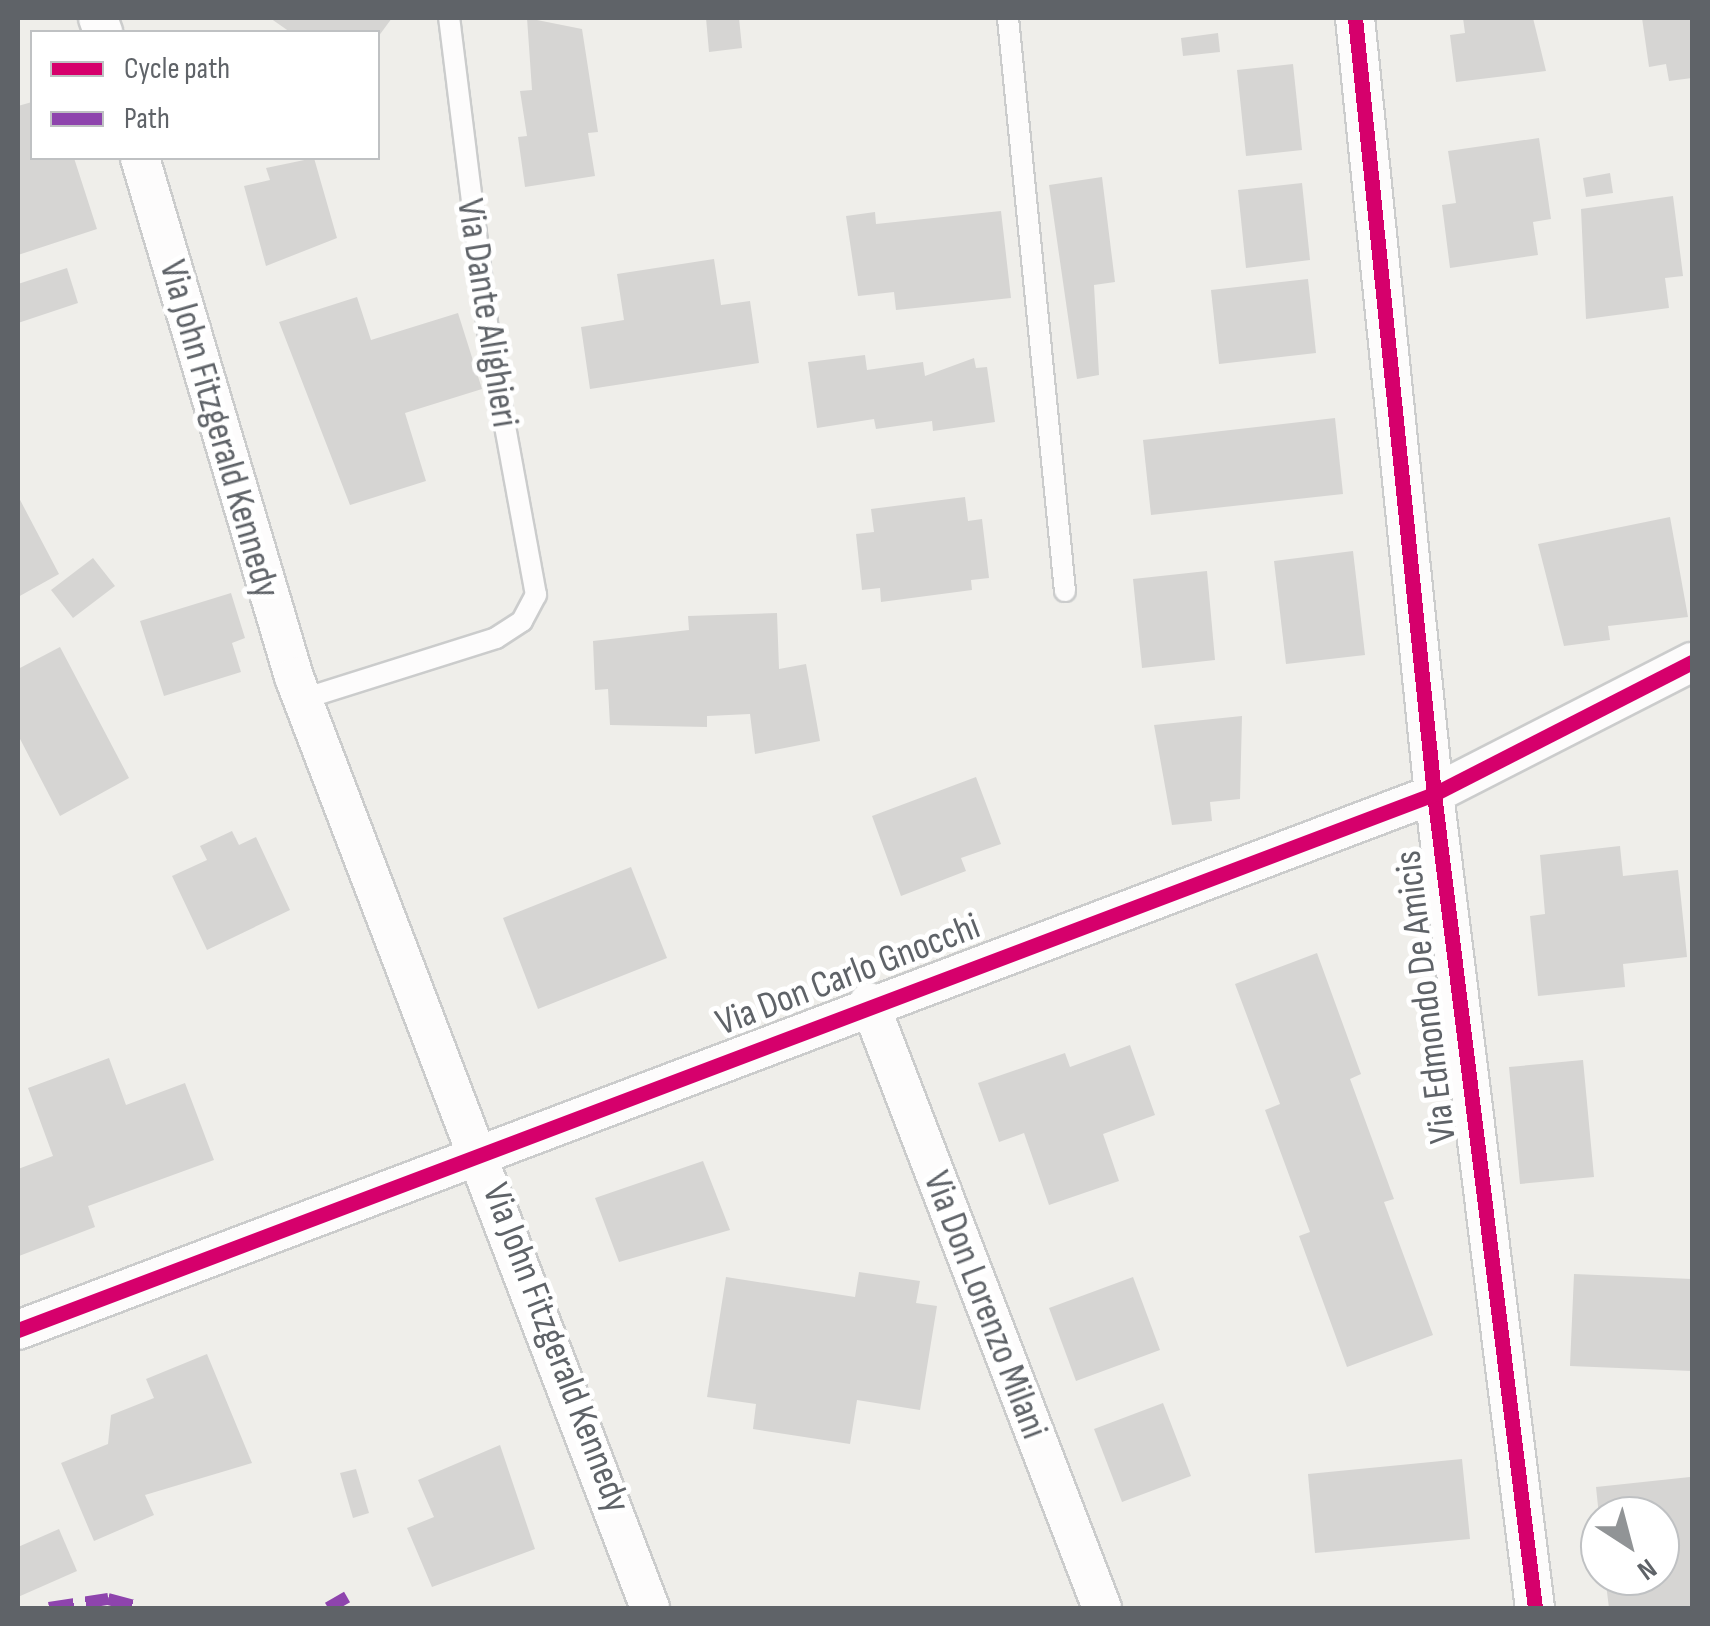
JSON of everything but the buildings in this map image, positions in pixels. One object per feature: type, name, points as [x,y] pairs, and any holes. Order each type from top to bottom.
[{"type":"street","name":"Via Edmondo De Amicis","points":[[1355,18],[1434,794],[1535,1608]]},
{"type":"street","name":"Via John Fitzgerald Kennedy","points":[[141,160],[302,699],[479,1149],[650,1608]]},
{"type":"street","name":"Via Don Carlo Gnocchi","points":[[18,1330],[479,1149],[1434,794],[1692,662]]},
{"type":"street","name":"Via Don Lorenzo Milani","points":[[869,1002],[1102,1608]]},
{"type":"lane","name":"Via Dante Alighieri","points":[[302,699],[496,638],[533,608],[446,44],[449,18]]},
{"type":"lane","points":[[1008,18],[1065,592]]},
{"type":"marked path","points":[[328,1608],[347,1597]]},
{"type":"marked path","points":[[49,1608],[108,1599],[142,1608]]},
{"type":"cycle path","points":[[1355,18],[1434,794],[1535,1608]]},
{"type":"cycle path","points":[[18,1330],[1434,794],[1692,662]]}]
